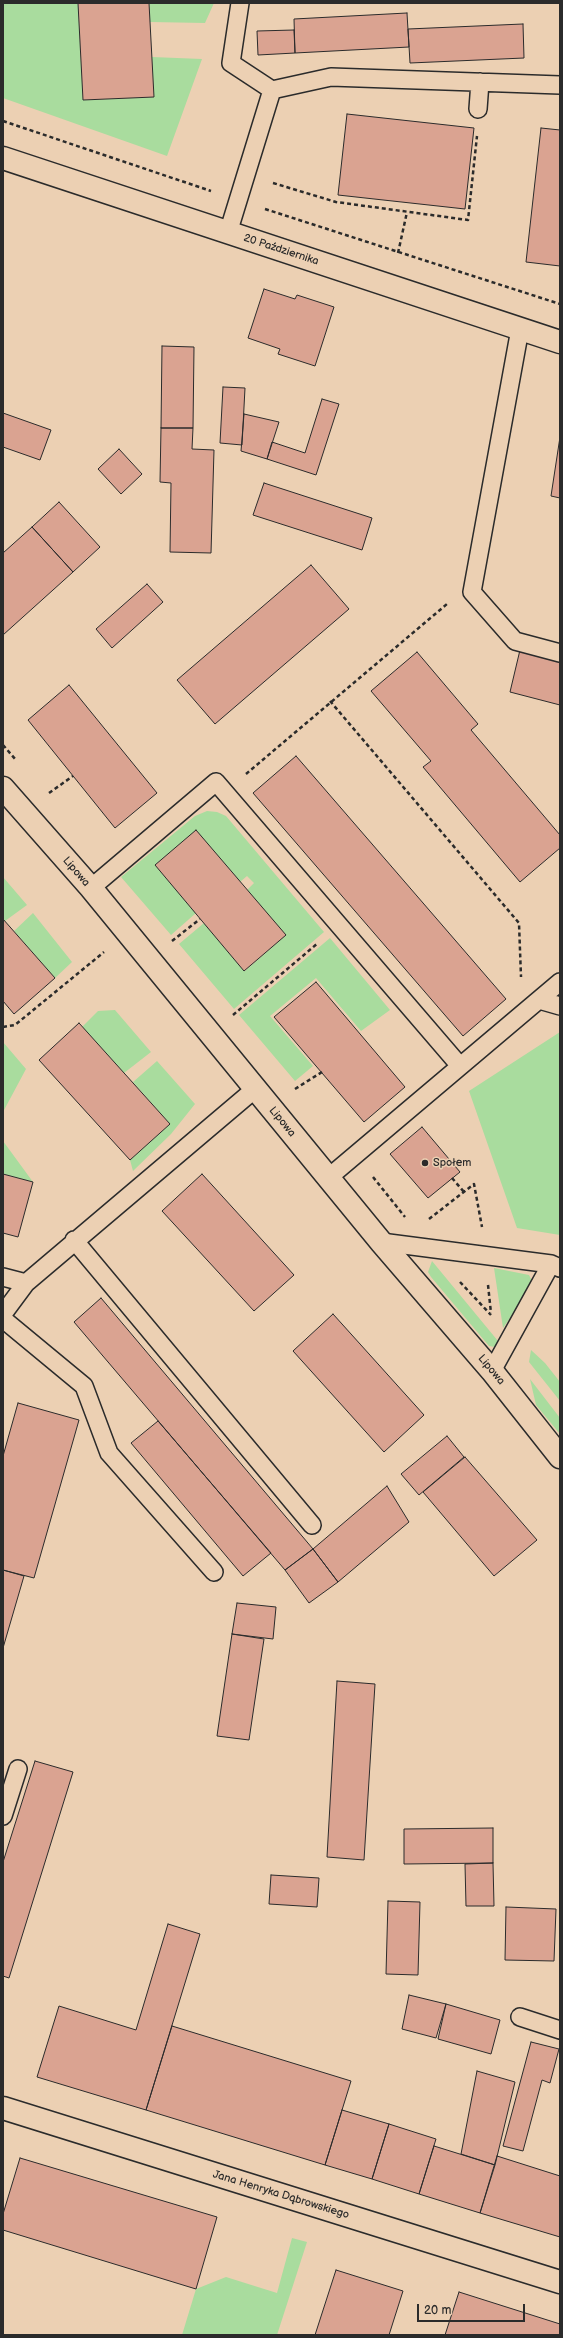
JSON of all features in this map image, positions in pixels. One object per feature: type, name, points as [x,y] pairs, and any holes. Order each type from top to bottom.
[{"type":"street","name":"20 Października","points":[[3,158],[560,342]]},
{"type":"street","name":"Lipowa","points":[[3,788],[91,888],[254,1089],[381,1242],[492,1371],[560,1457]]},
{"type":"street","name":"Jana Henryka Dąbrowskiego","points":[[3,2108],[560,2282]]},
{"type":"lane","points":[[240,3],[231,63],[272,90],[330,77],[560,84]]},
{"type":"lane","points":[[478,109],[480,82]]},
{"type":"lane","points":[[228,232],[272,90]]},
{"type":"lane","points":[[520,329],[472,592],[515,641],[560,653]]},
{"type":"lane","points":[[91,888],[216,782],[460,1066]]},
{"type":"lane","points":[[328,1178],[560,982]]},
{"type":"lane","points":[[539,1000],[560,1006]]},
{"type":"lane","points":[[3,1314],[26,1283],[74,1240],[254,1089]]},
{"type":"lane","points":[[74,1240],[312,1525]]},
{"type":"lane","points":[[381,1242],[555,1266],[492,1371]]},
{"type":"lane","points":[[3,1277],[26,1283]]},
{"type":"lane","points":[[3,1319],[84,1386],[109,1453],[214,1572]]},
{"type":"lane","points":[[3,1816],[18,1769]]},
{"type":"lane","points":[[520,2017],[560,2030]]},
{"type":"path","points":[[3,121],[398,253],[560,304]]},
{"type":"path","points":[[246,175],[336,202],[468,220],[477,133]]},
{"type":"path","points":[[398,253],[407,212]]},
{"type":"path","points":[[224,792],[442,607],[472,592]]},
{"type":"path","points":[[330,701],[519,923],[523,1013]]},
{"type":"path","points":[[45,796],[73,776]]},
{"type":"path","points":[[170,943],[200,919]]},
{"type":"path","points":[[233,1015],[339,925]]},
{"type":"path","points":[[3,1027],[15,1024],[127,933]]},
{"type":"path","points":[[294,1090],[322,1072]]},
{"type":"path","points":[[452,1178],[464,1192]]},
{"type":"path","points":[[423,1224],[474,1184],[483,1231]]},
{"type":"path","points":[[487,1279],[491,1315]]},
{"type":"path","points":[[460,1281],[494,1320]]},
{"type":"green space","points":[[3,3],[78,3],[83,100],[154,97],[152,57],[202,59],[167,156],[3,98]]},
{"type":"green space","points":[[149,3],[214,3],[205,23],[150,22]]},
{"type":"green space","points":[[207,811],[217,812],[226,816],[324,932],[234,1009],[179,944],[204,923],[245,971],[286,935],[247,890],[254,883],[247,876],[240,882],[196,831],[155,865],[196,913],[171,935],[121,877],[195,816]]},
{"type":"green space","points":[[3,877],[27,905],[5,921],[3,919]]},
{"type":"green space","points":[[33,913],[72,962],[55,978],[14,931]]},
{"type":"green space","points":[[330,938],[390,1010],[361,1031],[316,978],[270,1016],[313,1066],[295,1081],[239,1015]]},
{"type":"green space","points":[[115,1010],[151,1052],[124,1073],[82,1027],[98,1011]]},
{"type":"green space","points":[[560,1032],[560,1235],[517,1228],[469,1091]]},
{"type":"green space","points":[[3,1042],[26,1069],[3,1112]]},
{"type":"green space","points":[[157,1061],[195,1104],[171,1134],[133,1171],[130,1160],[170,1124],[133,1082]]},
{"type":"green space","points":[[3,1141],[33,1182],[3,1174]]},
{"type":"green space","points":[[432,1261],[498,1341],[495,1347],[489,1346],[431,1277],[428,1272]]},
{"type":"green space","points":[[494,1268],[529,1275],[532,1281],[531,1288],[503,1328]]},
{"type":"green space","points":[[531,1350],[545,1363],[560,1382],[560,1401],[529,1362]]},
{"type":"green space","points":[[530,1379],[560,1418],[560,1434],[536,1405]]},
{"type":"green space","points":[[292,2238],[307,2242],[277,2335],[182,2335],[196,2289],[226,2277],[277,2293]]},
{"type":"building","points":[[78,3],[149,3],[154,97],[83,100]]},
{"type":"building","points":[[407,13],[409,47],[295,53],[294,19]]},
{"type":"building","points":[[523,24],[524,58],[410,63],[408,29]]},
{"type":"building","points":[[294,30],[295,53],[258,55],[257,31]]},
{"type":"building","points":[[347,114],[474,128],[465,209],[338,195]]},
{"type":"building","points":[[541,128],[560,130],[560,266],[526,262]]},
{"type":"building","points":[[264,289],[295,299],[297,295],[334,307],[315,366],[278,354],[280,349],[248,338]]},
{"type":"building","points":[[162,346],[194,347],[193,428],[161,428]]},
{"type":"building","points":[[223,387],[245,388],[242,445],[220,443]]},
{"type":"building","points":[[322,399],[339,404],[316,475],[267,459],[272,442],[305,453]]},
{"type":"building","points":[[3,413],[51,430],[40,460],[3,447]]},
{"type":"building","points":[[244,414],[279,422],[267,459],[241,451]]},
{"type":"building","points":[[161,428],[193,428],[192,449],[214,450],[211,553],[170,552],[171,483],[160,482]]},
{"type":"building","points":[[560,437],[560,498],[551,496]]},
{"type":"building","points":[[119,449],[142,474],[121,494],[98,469]]},
{"type":"building","points":[[264,483],[372,518],[362,550],[253,515]]},
{"type":"building","points":[[59,502],[100,547],[73,572],[32,527]]},
{"type":"building","points":[[32,527],[73,572],[3,635],[3,553]]},
{"type":"building","points":[[311,565],[349,609],[215,724],[177,680]]},
{"type":"building","points":[[147,584],[163,602],[112,648],[96,629]]},
{"type":"building","points":[[520,650],[560,661],[560,705],[510,692]]},
{"type":"building","points":[[417,652],[478,724],[471,730],[560,835],[560,848],[520,882],[423,767],[431,761],[371,691]]},
{"type":"building","points":[[69,685],[157,793],[115,828],[28,720]]},
{"type":"building","points":[[296,756],[506,999],[463,1036],[253,793]]},
{"type":"building","points":[[196,830],[286,935],[244,971],[155,865]]},
{"type":"building","points":[[3,919],[55,978],[14,1014],[3,1001]]},
{"type":"building","points":[[316,982],[405,1087],[364,1122],[274,1017]]},
{"type":"building","points":[[79,1023],[170,1124],[130,1160],[39,1060]]},
{"type":"building","name":"Społem","points":[[422,1127],[460,1172],[428,1198],[390,1154]]},
{"type":"building","points":[[3,1174],[33,1182],[18,1237],[3,1233]]},
{"type":"building","points":[[202,1174],[294,1275],[254,1311],[162,1211]]},
{"type":"building","points":[[101,1298],[313,1549],[285,1570],[74,1322]]},
{"type":"building","points":[[333,1314],[424,1415],[384,1452],[293,1351]]},
{"type":"building","points":[[18,1403],[79,1420],[34,1578],[3,1570],[3,1456]]},
{"type":"building","points":[[158,1421],[271,1553],[243,1576],[131,1443]]},
{"type":"building","points":[[447,1436],[464,1457],[419,1495],[401,1474]]},
{"type":"building","points":[[465,1457],[537,1540],[494,1576],[423,1492]]},
{"type":"building","points":[[387,1486],[409,1522],[338,1582],[313,1549]]},
{"type":"building","points":[[313,1549],[338,1582],[309,1603],[285,1570]]},
{"type":"building","points":[[3,1570],[24,1576],[3,1648]]},
{"type":"building","points":[[237,1603],[276,1607],[273,1639],[232,1634]]},
{"type":"building","points":[[232,1634],[264,1639],[249,1740],[217,1736]]},
{"type":"building","points":[[337,1681],[375,1684],[364,1860],[327,1857]]},
{"type":"building","points":[[35,1761],[73,1772],[9,1978],[3,1976],[3,1862]]},
{"type":"building","points":[[493,1828],[493,1863],[404,1864],[404,1829]]},
{"type":"building","points":[[493,1863],[494,1906],[466,1906],[465,1864]]},
{"type":"building","points":[[271,1875],[319,1878],[317,1907],[269,1904]]},
{"type":"building","points":[[388,1901],[420,1902],[418,1975],[386,1974]]},
{"type":"building","points":[[506,1907],[556,1909],[554,1961],[505,1960]]},
{"type":"building","points":[[168,1924],[200,1934],[146,2110],[37,2077],[59,2006],[136,2030]]},
{"type":"building","points":[[409,1995],[446,2004],[436,2038],[402,2029]]},
{"type":"building","points":[[446,2004],[500,2020],[491,2054],[438,2039]]},
{"type":"building","points":[[172,2026],[351,2081],[325,2165],[146,2110]]},
{"type":"building","points":[[531,2042],[559,2049],[550,2083],[542,2080],[523,2151],[503,2146]]},
{"type":"building","points":[[477,2071],[515,2082],[495,2165],[461,2154]]},
{"type":"building","points":[[342,2110],[389,2124],[372,2179],[325,2165]]},
{"type":"building","points":[[389,2124],[436,2139],[419,2194],[372,2179]]},
{"type":"building","points":[[434,2146],[495,2165],[480,2213],[419,2194]]},
{"type":"building","points":[[497,2156],[560,2176],[560,2237],[480,2213]]},
{"type":"building","points":[[20,2158],[217,2217],[196,2289],[3,2230],[3,2214]]},
{"type":"building","points":[[336,2270],[403,2291],[389,2335],[315,2335]]},
{"type":"building","points":[[459,2292],[560,2324],[560,2335],[445,2335]]},
{"type":"place","name":"Społem","points":[[425,1163]]}]
